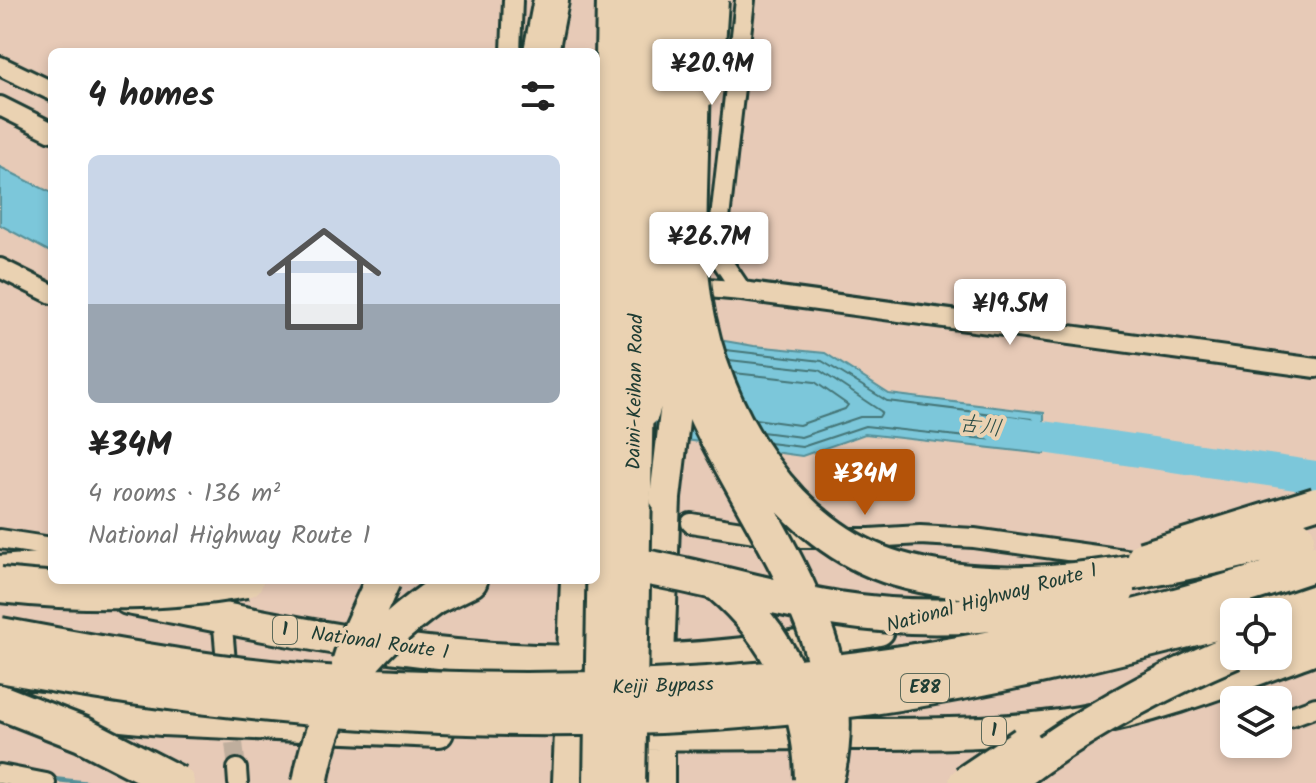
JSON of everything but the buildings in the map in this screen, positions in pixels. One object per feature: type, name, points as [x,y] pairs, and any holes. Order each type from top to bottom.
[{"type":"highway","points":[[542,48],[551,0]]},
{"type":"highway","points":[[557,0],[562,48]]},
{"type":"highway","points":[[563,48],[572,0]]},
{"type":"highway","name":"Daini-Keihan Road","points":[[601,783],[614,0]]},
{"type":"highway","name":"Daini-Keihan Road","points":[[628,783],[644,0]]},
{"type":"highway","points":[[671,0],[666,186],[671,306],[685,363],[708,422],[784,561],[824,657],[833,717],[825,783]]},
{"type":"highway","points":[[694,0],[690,253],[702,336],[714,377],[748,447],[772,481],[801,513],[859,553],[894,568],[935,579],[976,583],[1025,583],[1099,576],[1310,543]]},
{"type":"highway","points":[[659,783],[659,658],[665,498],[686,322],[713,0]]},
{"type":"highway","points":[[614,783],[618,540],[625,491],[668,317],[701,152]]},
{"type":"highway","name":"National Highway Route 1","points":[[571,734],[615,700],[659,658],[764,650],[830,641],[879,630],[1028,592],[1316,503]]},
{"type":"highway","points":[[600,527],[638,536],[683,558],[728,592],[765,631],[795,683],[808,735],[812,783]]},
{"type":"highway","points":[[600,561],[650,567],[836,609],[964,618],[1054,607],[1310,543]]},
{"type":"highway","name":"Keiji Bypass","points":[[0,665],[197,696],[358,714],[466,718],[918,660],[1036,640],[1133,618],[1310,543]]},
{"type":"highway","points":[[0,574],[48,569]]},
{"type":"highway","name":"National Route 1","points":[[0,574],[48,583]]},
{"type":"highway","name":"National Route 1","points":[[53,584],[383,646],[508,658],[573,659]]},
{"type":"highway","points":[[0,585],[45,590],[148,592],[195,589],[215,584]]},
{"type":"highway","points":[[334,783],[338,705],[359,633],[381,584]]},
{"type":"highway","points":[[310,783],[326,726],[353,672],[377,643],[402,620],[433,598],[462,584]]},
{"type":"highway","points":[[568,783],[576,584]]},
{"type":"highway","points":[[1291,598],[1316,589]]},
{"type":"highway","points":[[1292,625],[1316,615]]},
{"type":"highway","name":"Keiji Bypass","points":[[0,635],[147,661],[355,685],[615,700],[670,716],[770,709],[927,688],[1046,666],[1220,622]]},
{"type":"highway","name":"National Highway Route 1","points":[[573,659],[615,700],[659,734],[965,732],[1079,722],[1133,710],[1187,695],[1316,648]]},
{"type":"highway","points":[[966,783],[1046,731],[1084,712],[1220,657]]},
{"type":"highway","points":[[571,734],[588,721],[609,692],[615,700],[625,704],[636,685],[659,658]]},
{"type":"highway","points":[[1004,783],[1096,722],[1195,667]]},
{"type":"highway","points":[[0,703],[100,752],[148,783]]},
{"type":"highway","points":[[0,703],[82,734],[177,783]]},
{"type":"highway","name":"1","points":[[0,703],[93,714],[264,726],[571,734]]},
{"type":"street","points":[[511,48],[513,0]]},
{"type":"street","points":[[600,236],[700,248],[711,245],[718,236],[745,0]]},
{"type":"street","points":[[0,66],[48,89]]},
{"type":"street","points":[[0,106],[48,130]]},
{"type":"street","points":[[711,245],[742,291]]},
{"type":"street","points":[[0,268],[48,292]]},
{"type":"street","points":[[600,273],[706,290],[742,291],[1316,368]]},
{"type":"street","points":[[691,523],[787,538],[920,535],[974,538],[1316,589]]},
{"type":"street","points":[[0,539],[48,546]]},
{"type":"street","points":[[223,627],[227,674]]},
{"type":"street","points":[[1292,716],[1316,707]]},
{"type":"street","points":[[0,774],[46,783]]},
{"type":"water","points":[[0,167],[48,191],[48,251],[0,225]]},
{"type":"water","points":[[600,320],[754,346],[825,353],[889,394],[1044,413],[1044,454],[865,434],[802,456],[649,435],[600,328]]},
{"type":"waterway","name":"古川","points":[[1003,431],[1316,477]]},
{"type":"waterway","points":[[51,779],[86,783]]},
{"type":"tunnel","points":[[231,716],[237,769]]}]
